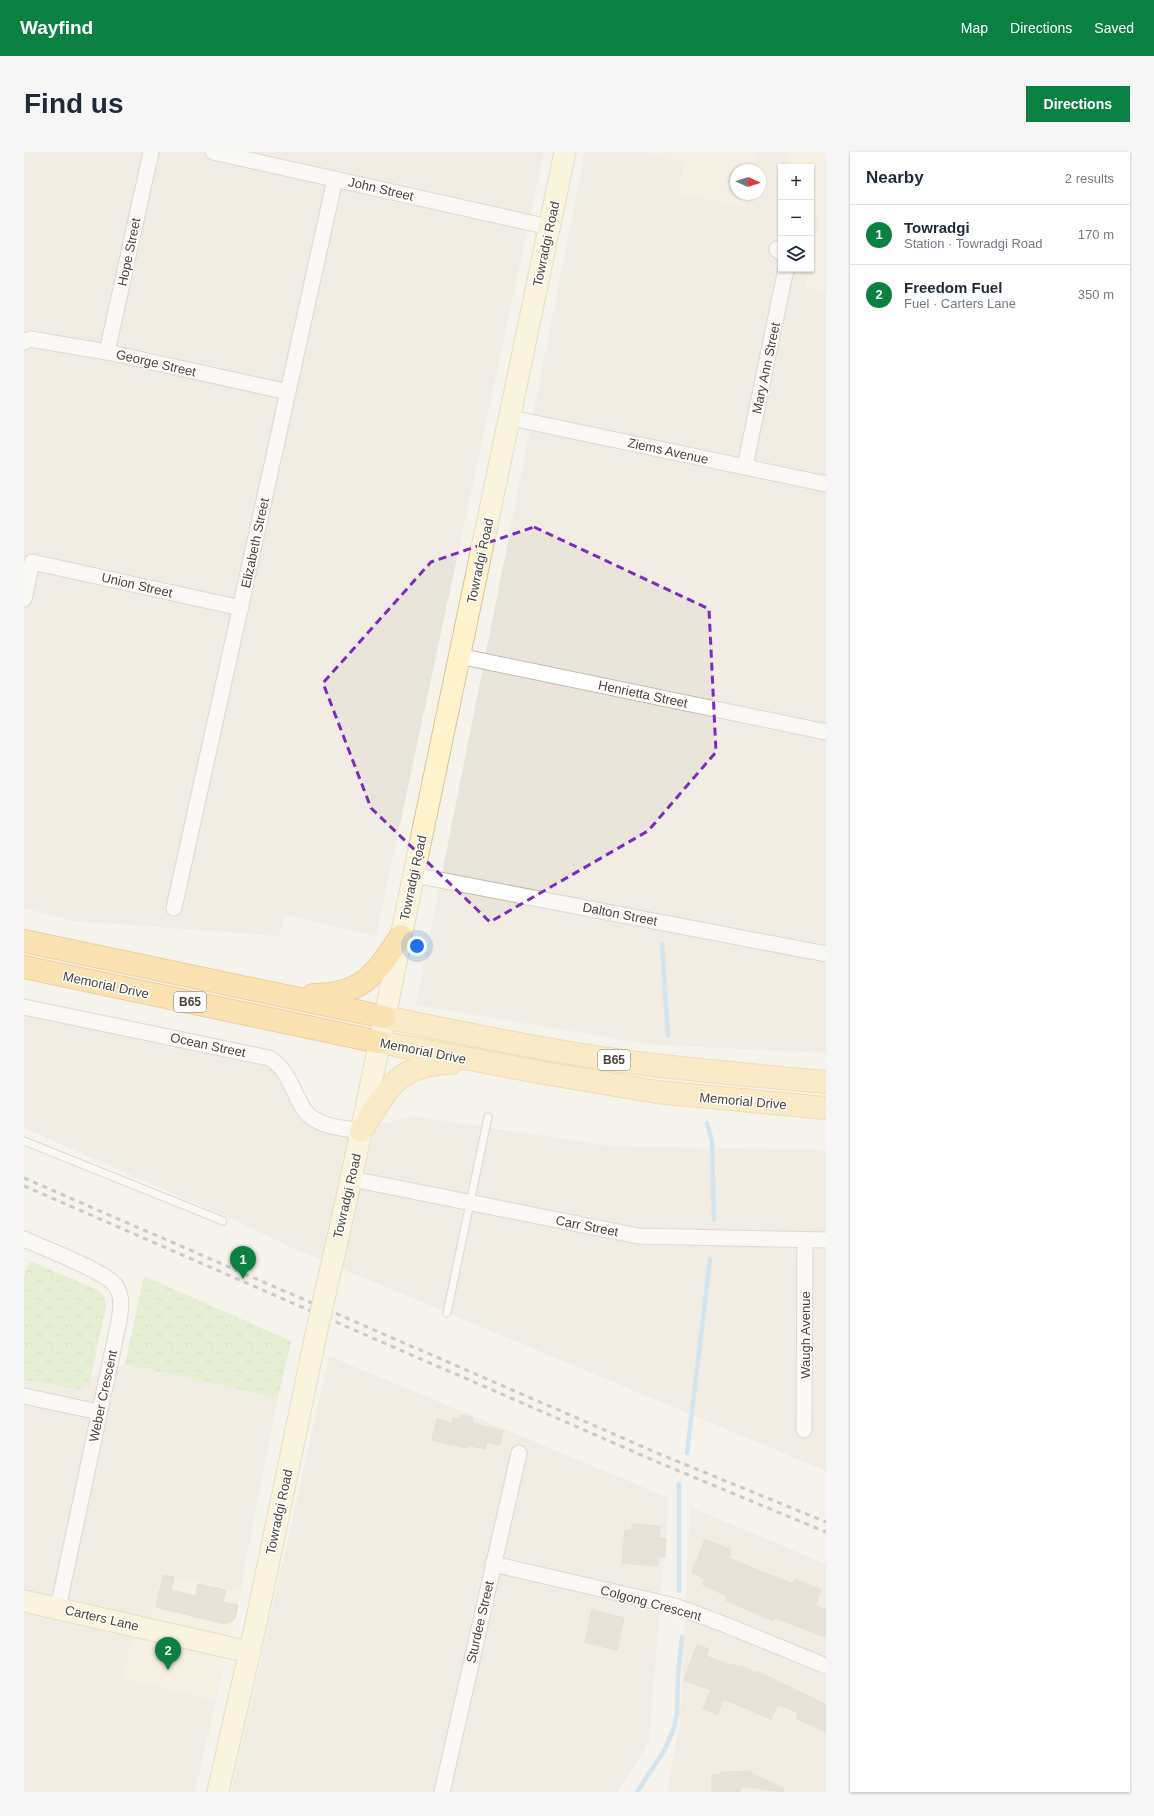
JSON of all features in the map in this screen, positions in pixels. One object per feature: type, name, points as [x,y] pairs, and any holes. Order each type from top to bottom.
[{"type":"highway","points":[[269,993],[322,995],[350,990],[368,979],[376,971],[401,936]]},
{"type":"highway","name":"Memorial Drive","points":[[24,941],[384,1017]]},
{"type":"highway","name":"Memorial Drive","points":[[24,967],[379,1042]]},
{"type":"main road","name":"Towradgi Road","points":[[218,1792],[314,1344],[352,1179],[384,1017],[565,152]]},
{"type":"main road","name":"Memorial Drive","points":[[384,1017],[519,1045],[621,1061],[826,1082]]},
{"type":"main road","name":"Memorial Drive","points":[[379,1042],[498,1065],[657,1092],[826,1108]]},
{"type":"main road","points":[[361,1131],[397,1079],[414,1069],[435,1063],[498,1065]]},
{"type":"main road","name":"Carters Lane","points":[[24,1601],[249,1652]]},
{"type":"street","name":"Hope Street","points":[[107,352],[151,152]]},
{"type":"street","name":"John Street","points":[[213,152],[549,227]]},
{"type":"street","name":"Elizabeth Street","points":[[174,908],[335,179]]},
{"type":"street","name":"Mary Ann Street","points":[[744,466],[785,272]]},
{"type":"street","name":"George Street","points":[[24,342],[30,339],[107,352],[288,392]]},
{"type":"street","name":"Ziems Avenue","points":[[510,418],[826,484]]},
{"type":"street","name":"Union Street","points":[[24,599],[32,562],[241,608]]},
{"type":"street","name":"Henrietta Street","points":[[459,656],[826,732]]},
{"type":"street","name":"Dalton Street","points":[[414,875],[826,954]]},
{"type":"street","name":"Ocean Street","points":[[24,1007],[269,1058],[285,1073],[303,1106],[312,1118],[327,1125],[361,1131]]},
{"type":"street","name":"Carr Street","points":[[352,1179],[638,1236],[826,1240]]},
{"type":"street","name":"Weber Crescent","points":[[24,1239],[109,1278],[119,1292],[121,1301],[121,1311],[58,1608]]},
{"type":"street","name":"Waugh Avenue","points":[[804,1430],[805,1240]]},
{"type":"street","points":[[24,1396],[99,1412]]},
{"type":"street","name":"Sturdee Street","points":[[442,1792],[519,1453]]},
{"type":"street","name":"Colgong Crescent","points":[[493,1564],[675,1606],[826,1666]]},
{"type":"lane","points":[[447,1313],[488,1117]]},
{"type":"lane","points":[[24,1141],[222,1221]]},
{"type":"highlighted area","points":[[534,527],[709,609],[716,752],[648,831],[490,922],[371,808],[323,683],[431,562]]},
{"type":"shaded area","points":[[24,152],[544,152],[376,936],[285,915],[279,936],[74,921],[24,908]]},
{"type":"shaded area","points":[[585,152],[639,152],[684,162],[730,196],[730,200],[736,200],[745,207],[747,200],[766,200],[766,164],[753,164],[756,152],[790,152],[788,164],[778,164],[778,272],[808,272],[805,287],[826,291],[826,1053],[654,1045],[416,1005]]},
{"type":"shaded area","points":[[639,152],[756,152],[753,164],[730,164],[730,200],[747,200],[745,207],[678,193],[684,162]]},
{"type":"shaded area","points":[[790,152],[826,153],[826,292],[805,287],[808,272],[814,272],[814,243],[819,218],[814,217],[814,164],[788,164]]},
{"type":"shaded area","points":[[814,217],[819,218],[814,243]]},
{"type":"shaded area","points":[[24,1007],[263,1057],[307,1113],[361,1131],[411,1116],[611,1146],[826,1150],[826,1471],[295,1249],[229,1218],[24,1128]]},
{"type":"shaded area","points":[[329,1356],[669,1498],[649,1742],[618,1792],[231,1792]]},
{"type":"shaded area","points":[[125,1364],[278,1398],[240,1591],[162,1574],[154,1610],[131,1643],[123,1678],[216,1700],[195,1792],[24,1792],[24,1380],[72,1390],[89,1380],[91,1376]]},
{"type":"shaded area","points":[[690,1507],[826,1564],[826,1792],[667,1792],[680,1722]]},
{"type":"shaded area","points":[[162,1574],[240,1591],[216,1700],[123,1679],[131,1643],[154,1610]]},
{"type":"green space","points":[[30,1261],[96,1289],[105,1297],[106,1307],[91,1376],[86,1384],[77,1390],[24,1380],[24,1275]]},
{"type":"green space","points":[[144,1276],[291,1341],[278,1398],[125,1364]]},
{"type":"building","points":[[461,1415],[473,1418],[472,1423],[503,1431],[500,1445],[487,1442],[485,1449],[468,1445],[467,1448],[432,1440],[437,1419],[452,1423],[453,1418],[460,1420]]},
{"type":"building","points":[[632,1524],[660,1526],[659,1538],[666,1538],[665,1557],[659,1556],[658,1566],[622,1563],[625,1530],[632,1530]]},
{"type":"building","points":[[705,1539],[731,1550],[728,1558],[793,1584],[795,1579],[821,1590],[815,1605],[826,1610],[826,1637],[775,1618],[774,1621],[725,1600],[727,1596],[703,1585],[705,1579],[692,1573]]},
{"type":"building","points":[[163,1575],[174,1577],[171,1590],[196,1596],[198,1584],[226,1590],[223,1602],[238,1605],[235,1619],[225,1624],[156,1607]]},
{"type":"building","points":[[592,1610],[624,1618],[617,1650],[585,1642]]},
{"type":"building","points":[[697,1645],[709,1649],[706,1656],[731,1666],[732,1664],[741,1668],[742,1666],[756,1673],[757,1671],[826,1705],[826,1732],[797,1719],[798,1713],[778,1704],[771,1719],[724,1699],[717,1715],[703,1708],[711,1690],[684,1680]]},
{"type":"building","points":[[752,1771],[752,1774],[784,1788],[783,1792],[743,1786],[739,1792],[712,1792],[712,1775],[720,1775],[721,1772]]},
{"type":"waterway","points":[[662,944],[668,1036]]},
{"type":"waterway","points":[[707,1123],[712,1141],[714,1220]]},
{"type":"waterway","points":[[687,1453],[710,1259]]},
{"type":"waterway","points":[[679,1484],[679,1591]]},
{"type":"waterway","points":[[637,1792],[664,1751],[674,1728],[677,1713],[678,1676],[682,1637]]},
{"type":"railway","points":[[24,1178],[662,1455],[826,1522]]},
{"type":"railway","points":[[24,1186],[662,1464],[826,1532]]},
{"type":"place","name":"Towradgi","points":[[243,1279]]},
{"type":"place","name":"Freedom Fuel","points":[[168,1670]]}]
